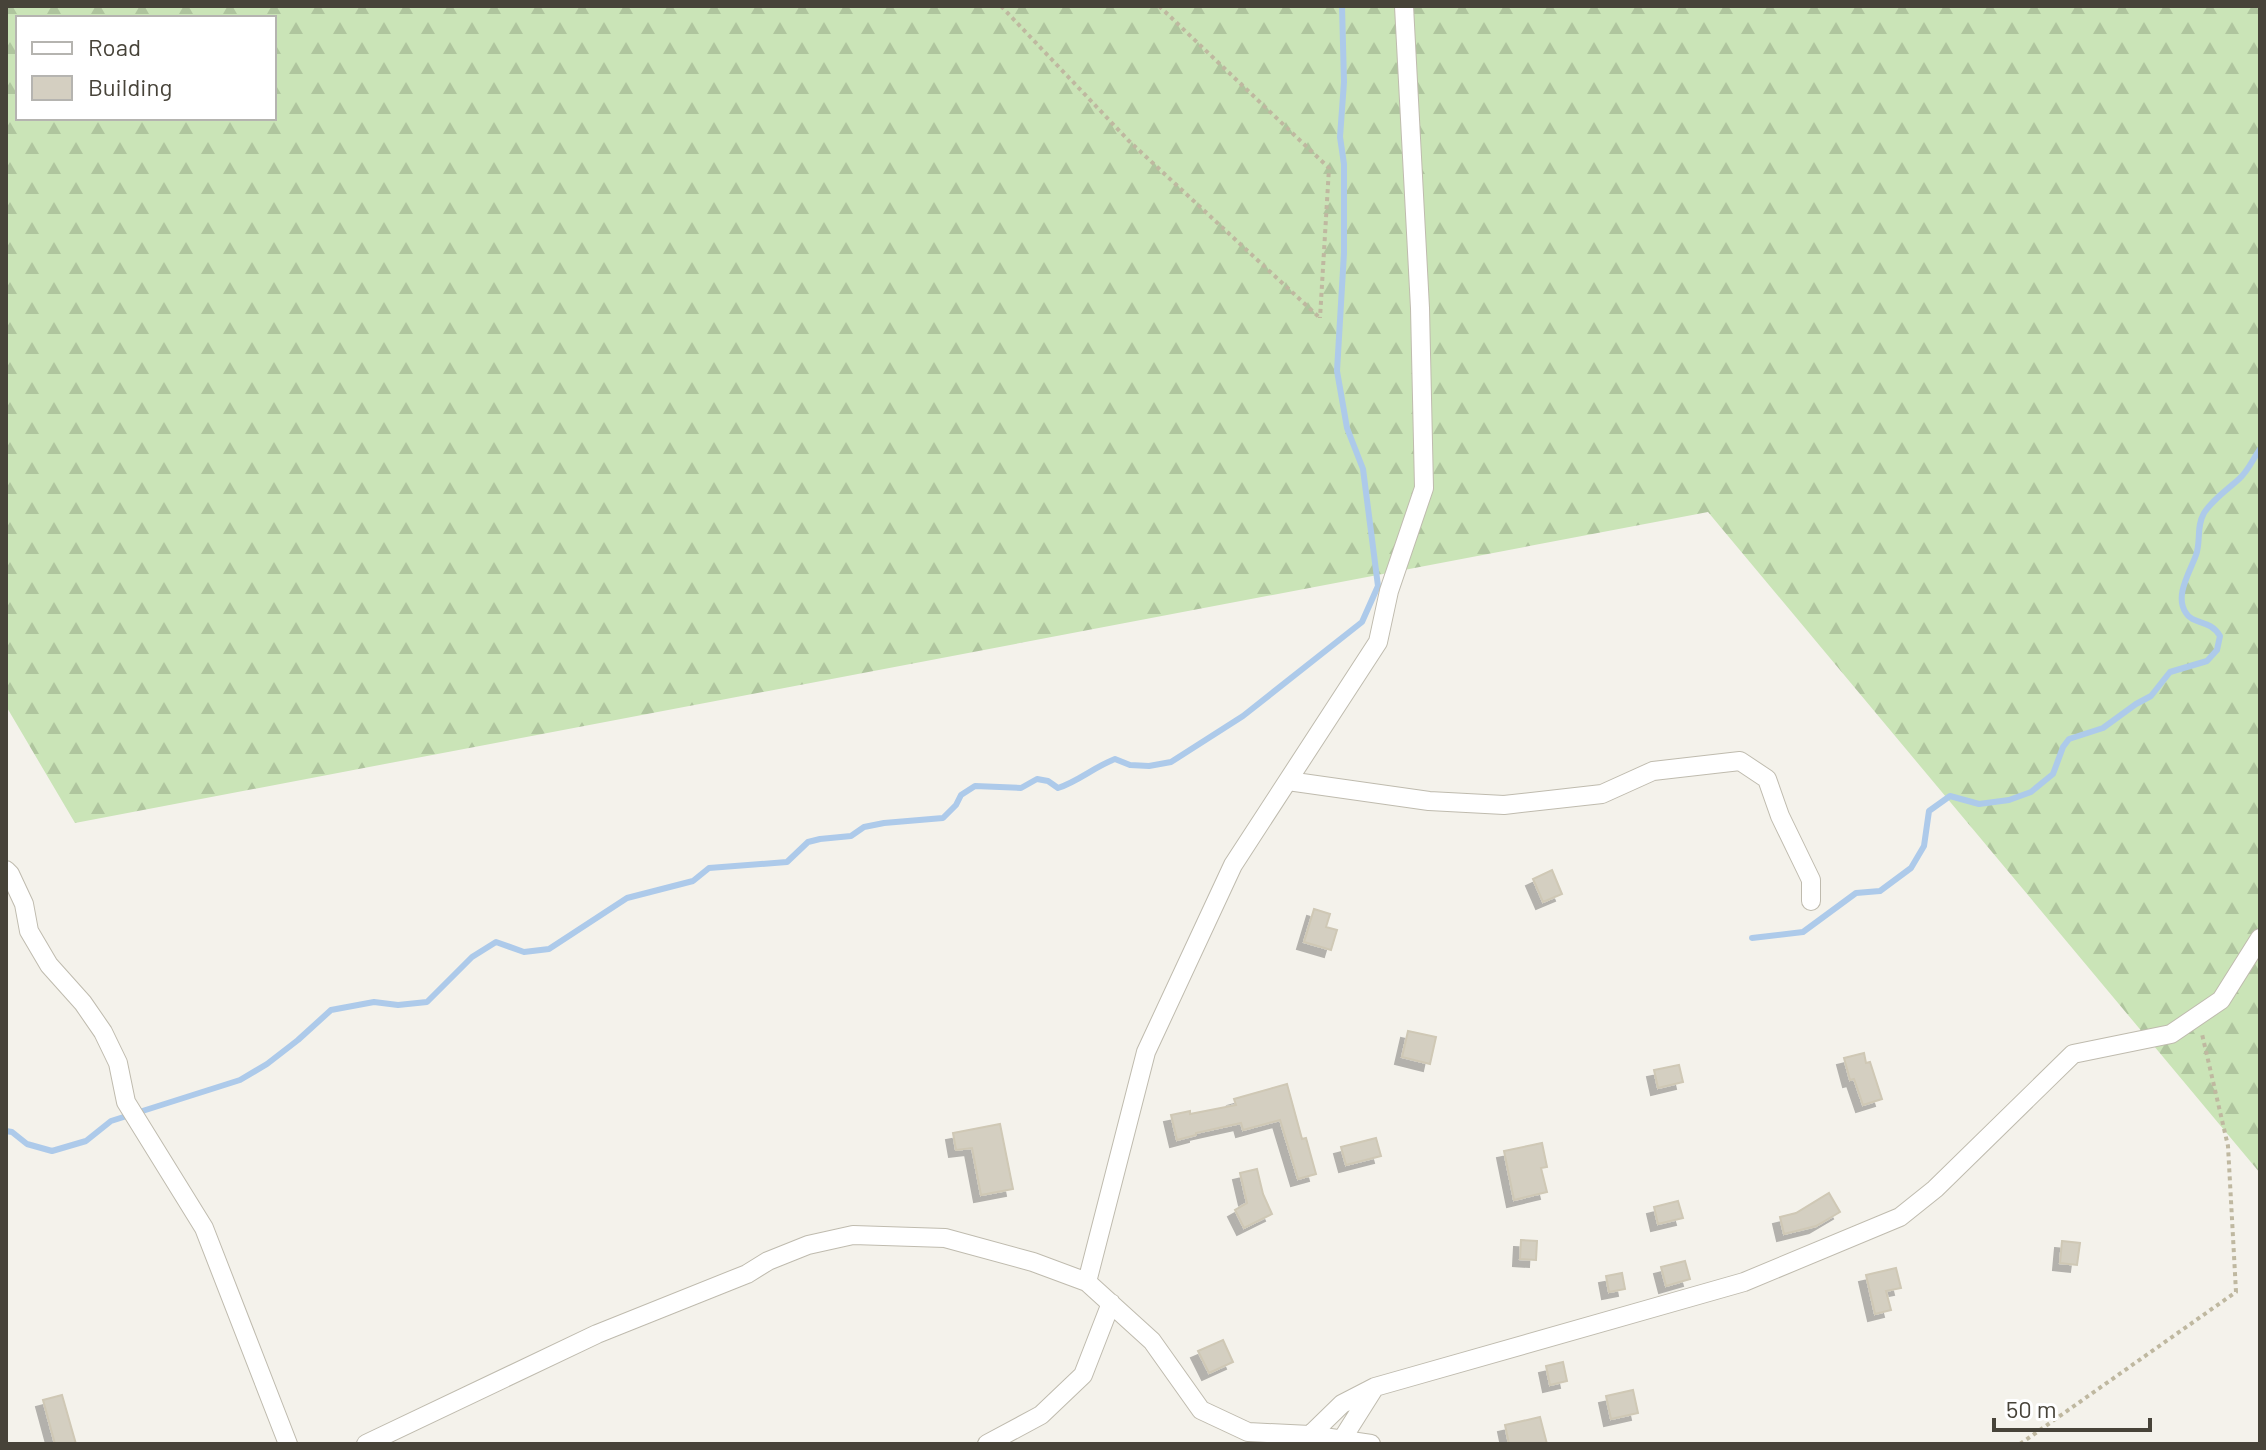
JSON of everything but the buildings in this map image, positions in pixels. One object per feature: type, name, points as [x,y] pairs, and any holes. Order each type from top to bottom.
[{"type":"street","points":[[1087,1282],[1146,1052],[1233,865],[1378,642],[1389,591],[1424,488],[1420,308],[1404,6]]},
{"type":"street","points":[[1288,781],[1429,801],[1504,805],[1602,794],[1653,771],[1740,761],[1767,779],[1780,816],[1811,880],[1811,901]]},
{"type":"street","points":[[6,870],[24,904],[29,931],[49,965],[83,1003],[103,1032],[118,1063],[126,1102],[204,1228],[288,1444]]},
{"type":"street","points":[[1305,1440],[1342,1404],[1375,1387],[1744,1282],[1900,1217],[1935,1189],[2073,1054],[2171,1034],[2221,1000],[2260,938]]},
{"type":"street","points":[[366,1444],[597,1334],[705,1292],[808,1245],[853,1235],[945,1238],[1033,1262],[1087,1282],[1152,1341],[1201,1410],[1248,1432],[1305,1440],[1371,1444]]},
{"type":"street","points":[[987,1444],[1041,1415],[1083,1375],[1111,1303]]},
{"type":"street","points":[[1339,1442],[1375,1387]]},
{"type":"path","points":[[1001,6],[1129,141],[1320,318],[1329,168],[1159,6]]},
{"type":"path","points":[[2020,1444],[2236,1292],[2228,1146],[2198,1016]]},
{"type":"green space","points":[[6,6],[2260,6],[2260,1173],[1708,512],[75,823],[6,706]]},
{"type":"waterway","points":[[6,1131],[27,1144],[52,1151],[86,1141],[111,1121],[240,1080],[267,1064],[331,1010],[374,1002],[398,1005],[427,1002],[472,957],[496,942],[524,952],[549,949],[627,898],[693,881],[709,868],[787,862],[808,842],[851,836],[864,827],[884,823],[943,818],[961,795],[975,786],[1021,788],[1037,779],[1048,781],[1058,788],[1115,759],[1130,765],[1171,762],[1243,716],[1362,622],[1378,586],[1363,469],[1347,428],[1337,371],[1344,253],[1344,164],[1340,137],[1344,82],[1342,6]]},
{"type":"waterway","points":[[1752,938],[1803,932],[1856,893],[1880,891],[1911,868],[1924,846],[1929,811],[1950,796],[1979,804],[2009,800],[2031,792],[2053,774],[2069,739],[2103,728],[2151,696],[2170,672],[2207,661],[2217,650],[2220,636],[2211,627],[2189,617],[2183,606],[2182,592],[2197,550],[2204,513],[2242,476],[2260,449]]}]
